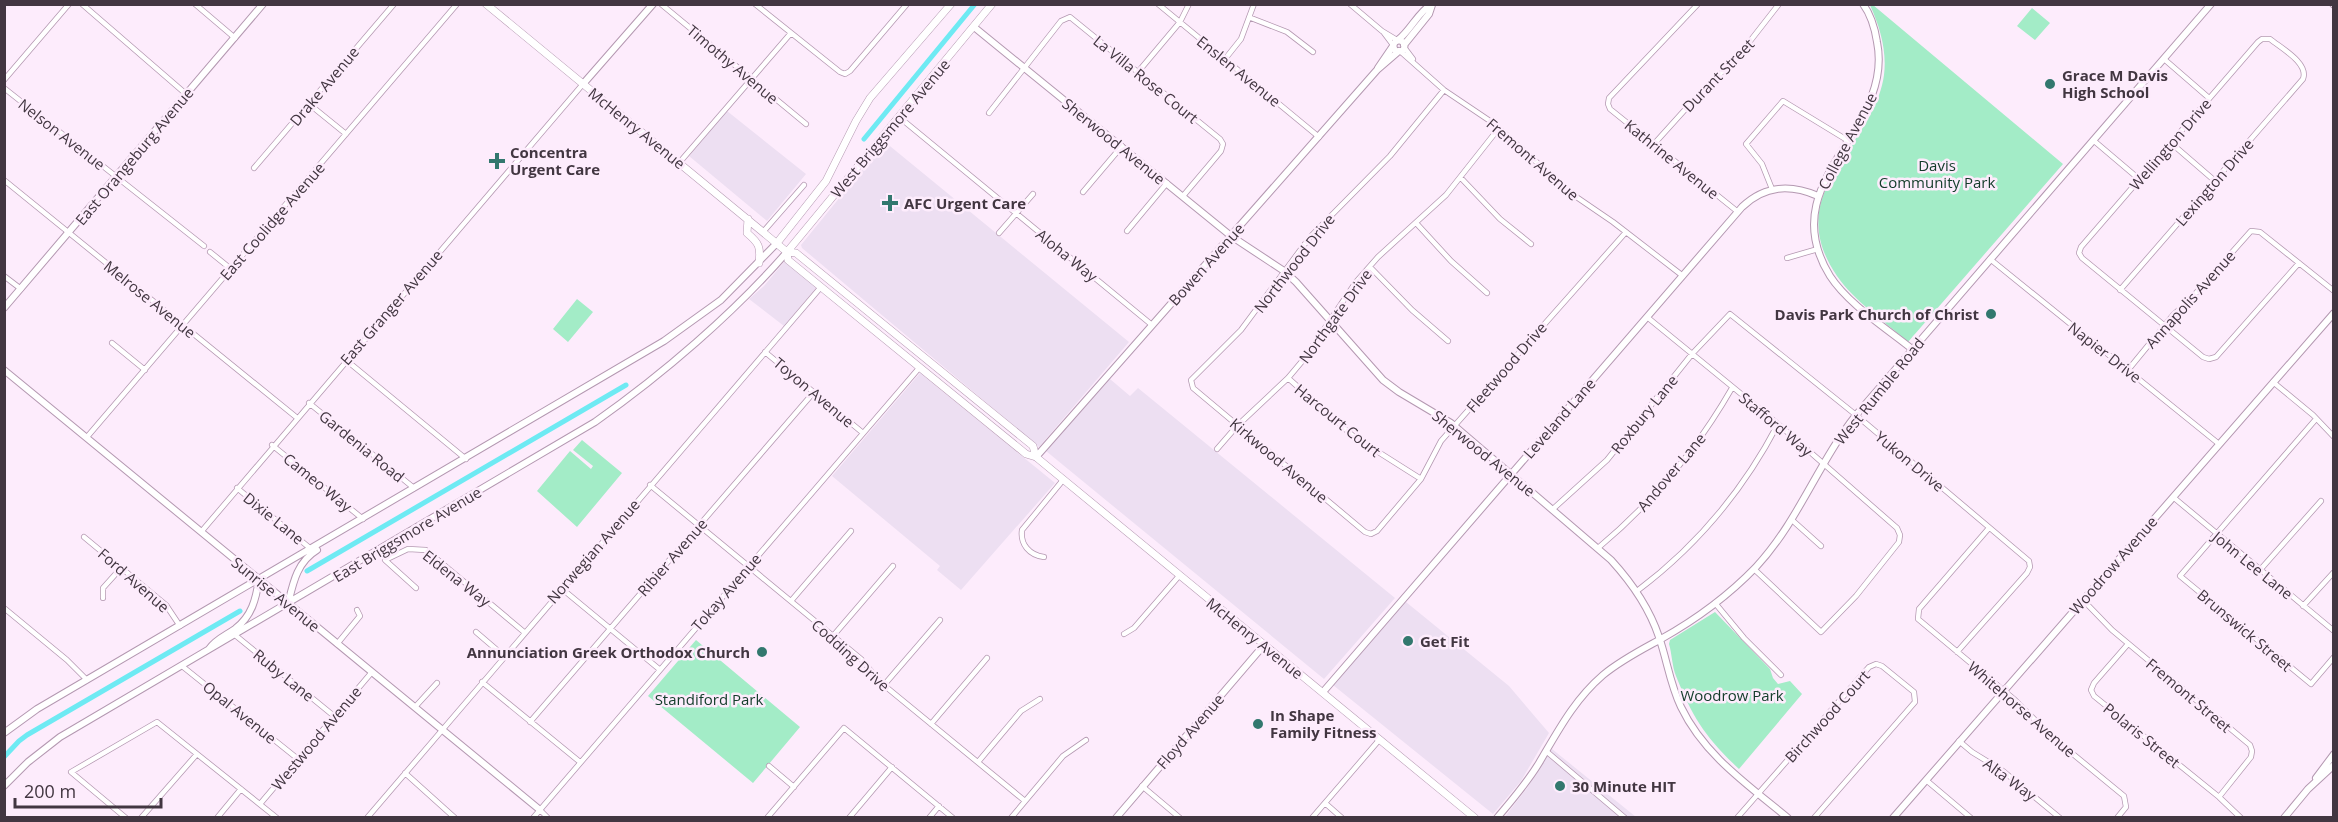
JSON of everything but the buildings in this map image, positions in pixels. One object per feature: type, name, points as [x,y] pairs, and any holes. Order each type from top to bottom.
[{"type":"main road","name":"McHenry Avenue","points":[[486,4],[787,252],[796,253],[1033,446],[1036,457]]},
{"type":"main road","name":"West Briggsmore Avenue","points":[[777,243],[826,182],[870,98],[951,4]]},
{"type":"main road","name":"West Briggsmore Avenue","points":[[787,252],[992,4]]},
{"type":"main road","points":[[748,219],[747,233],[759,243],[761,250],[759,263]]},
{"type":"main road","name":"McHenry Avenue","points":[[787,252],[788,260],[1026,454],[1036,457],[1475,818]]},
{"type":"street","points":[[4,80],[69,4]]},
{"type":"street","points":[[82,4],[186,94]]},
{"type":"street","points":[[195,4],[235,38]]},
{"type":"street","name":"East Orangeburg Avenue","points":[[4,308],[263,4]]},
{"type":"street","name":"Drake Avenue","points":[[254,168],[394,4]]},
{"type":"street","name":"East Coolidge Avenue","points":[[87,437],[457,4]]},
{"type":"street","points":[[583,84],[652,4]]},
{"type":"street","name":"Timothy Avenue","points":[[661,4],[806,124]]},
{"type":"street","points":[[755,4],[845,74],[907,4]]},
{"type":"street","name":"Enslen Avenue","points":[[1158,4],[1319,136]]},
{"type":"street","points":[[1138,72],[1180,22],[1189,4]]},
{"type":"street","points":[[1225,59],[1240,39],[1251,18],[1254,4]]},
{"type":"street","points":[[1350,4],[1395,43],[1395,51],[1402,49],[1402,41],[1395,43]]},
{"type":"street","name":"Bowen Avenue","points":[[1036,457],[1377,70],[1395,43],[1432,4],[1429,14],[1402,49],[1377,70]]},
{"type":"street","name":"Kathrine Avenue","points":[[1698,4],[1609,98],[1608,104],[1610,109],[1738,212]]},
{"type":"street","name":"Durant Street","points":[[1654,144],[1740,54],[1779,4]]},
{"type":"street","name":"College Avenue","points":[[1863,4],[1876,35],[1880,64],[1876,86],[1870,104],[1847,140],[1818,195],[1815,220],[1818,249],[1828,273],[1841,290],[1912,349]]},
{"type":"street","name":"West Rumble Road","points":[[1497,818],[1529,779],[1569,711],[1592,685],[1627,657],[1660,640],[1715,603],[1754,569],[1792,520],[1822,463],[1856,415],[2211,4]]},
{"type":"street","name":"La Villa Rose Court","points":[[1024,68],[1066,17],[1072,19],[1138,72],[1222,142],[1221,151],[1182,196]]},
{"type":"street","points":[[1251,18],[1287,32],[1313,51]]},
{"type":"street","name":"Sherwood Avenue","points":[[974,27],[1231,236],[1284,271],[1383,380],[1454,426],[1598,548],[1637,591],[1651,617],[1674,691],[1692,726],[1715,756],[1788,818]]},
{"type":"street","points":[[679,163],[791,33]]},
{"type":"street","name":"Wellington Drive","points":[[2121,290],[2082,258],[2079,253],[2081,247],[2258,42],[2264,38],[2270,39],[2302,66],[2305,72]]},
{"type":"street","name":"Fremont Avenue","points":[[1402,49],[1444,90],[1499,128],[1572,194],[1626,231],[1683,276]]},
{"type":"street","points":[[2164,59],[2209,98]]},
{"type":"street","points":[[989,113],[1024,68]]},
{"type":"street","name":"Lexington Drive","points":[[2121,290],[2303,79],[2305,72]]},
{"type":"street","name":"East Granger Avenue","points":[[201,532],[272,445],[583,84]]},
{"type":"street","name":"Nelson Avenue","points":[[4,88],[204,246]]},
{"type":"street","name":"Northwood Drive","points":[[1191,382],[1196,373],[1241,330],[1322,224],[1398,147],[1444,90]]},
{"type":"street","points":[[1818,195],[1793,188],[1772,189],[1762,164],[1746,144],[1783,101],[1847,140]]},
{"type":"street","points":[[309,104],[346,134]]},
{"type":"street","name":"Aloha Way","points":[[899,117],[1152,325]]},
{"type":"street","name":"Northgate Drive","points":[[1217,449],[1304,360],[1356,282],[1461,178],[1499,128]]},
{"type":"street","points":[[2093,140],[2139,179]]},
{"type":"street","points":[[2171,143],[2215,181]]},
{"type":"street","points":[[1083,192],[1122,146]]},
{"type":"street","points":[[1461,178],[1500,219],[1531,244]]},
{"type":"street","name":"Melrose Avenue","points":[[4,180],[296,417]]},
{"type":"street","points":[[1127,231],[1167,183]]},
{"type":"street","points":[[763,232],[804,185]]},
{"type":"street","name":"Leveland Lane","points":[[1323,693],[1738,212],[1756,195],[1772,189]]},
{"type":"street","points":[[999,233],[1033,194]]},
{"type":"street","points":[[1416,224],[1451,261],[1488,293]]},
{"type":"street","name":"Annapolis Avenue","points":[[2128,370],[2164,326],[2248,233],[2254,230],[2260,232],[2298,263]]},
{"type":"street","name":"Fleetwood Drive","points":[[1371,534],[1377,531],[1421,479],[1436,449],[1454,426],[1626,231]]},
{"type":"street","points":[[4,733],[37,709],[664,341],[721,300],[777,243]]},
{"type":"street","points":[[1787,258],[1818,249]]},
{"type":"street","points":[[210,252],[231,269]]},
{"type":"street","name":"East Briggsmore Avenue","points":[[4,786],[28,762],[60,737],[577,433],[609,411],[724,317],[787,252]]},
{"type":"street","name":"Napier Drive","points":[[1990,260],[2219,444]]},
{"type":"street","points":[[2121,290],[2203,357],[2211,359],[2216,357],[2298,263],[2334,291]]},
{"type":"street","points":[[1370,267],[1412,310],[1448,341]]},
{"type":"street","points":[[4,276],[21,289]]},
{"type":"street","name":"Norwegian Avenue","points":[[367,818],[821,286]]},
{"type":"street","name":"Woodrow Avenue","points":[[1893,818],[2334,313]]},
{"type":"street","name":"Roxbury Lane","points":[[1553,510],[1607,460],[1692,354],[1730,314]]},
{"type":"street","name":"Yukon Drive","points":[[1730,314],[1856,415],[2027,560],[2030,566],[2027,573],[1957,652]]},
{"type":"street","name":"Stafford Way","points":[[1647,317],[1778,424],[1897,528],[1900,535],[1899,542],[1871,580],[1821,632],[1754,569]]},
{"type":"street","points":[[112,344],[145,370]]},
{"type":"street","name":"Toyon Avenue","points":[[765,352],[863,433]]},
{"type":"street","points":[[346,360],[466,459]]},
{"type":"street","name":"Tokay Avenue","points":[[533,818],[920,367]]},
{"type":"street","name":"Sunrise Avenue","points":[[4,370],[548,818]]},
{"type":"street","name":"Harcourt Court","points":[[1288,378],[1353,436],[1421,479]]},
{"type":"street","name":"Kirkwood Avenue","points":[[1191,382],[1193,388],[1237,426],[1371,534]]},
{"type":"street","points":[[2273,382],[2334,437]]},
{"type":"street","name":"Andover Lane","points":[[1598,548],[1635,516],[1666,483],[1697,443],[1732,388]]},
{"type":"street","name":"Ribier Avenue","points":[[530,722],[814,392]]},
{"type":"street","name":"Gardenia Road","points":[[309,403],[415,488]]},
{"type":"street","points":[[2216,534],[2316,419]]},
{"type":"street","points":[[1637,591],[1685,551],[1716,519],[1755,466],[1778,424]]},
{"type":"street","name":"Cameo Way","points":[[272,445],[363,519]]},
{"type":"street","points":[[1044,557],[1026,548],[1021,539],[1022,530],[1063,480]]},
{"type":"street","name":"Codding Drive","points":[[650,485],[861,659],[884,685],[1025,801]]},
{"type":"street","name":"Dixie Lane","points":[[237,488],[311,549]]},
{"type":"street","name":"John Lee Lane","points":[[2173,497],[2334,631]]},
{"type":"street","points":[[2260,570],[2320,501]]},
{"type":"street","points":[[1792,520],[1821,546]]},
{"type":"street","name":"Whitehorse Avenue","points":[[1989,528],[1919,609],[1917,616],[1920,622],[2026,710],[2051,736],[2124,796],[2127,802],[2126,807],[2117,818]]},
{"type":"street","points":[[791,601],[851,531]]},
{"type":"street","name":"Brunswick Street","points":[[2216,534],[2180,576],[2311,684],[2334,657]]},
{"type":"street","points":[[288,604],[292,584],[300,568],[312,553],[336,535]]},
{"type":"street","name":"Ford Avenue","points":[[84,537],[166,605],[180,626]]},
{"type":"street","name":"Eldena Way","points":[[416,588],[385,560],[408,549],[426,549],[524,632]]},
{"type":"street","points":[[833,636],[893,566]]},
{"type":"street","points":[[103,598],[103,588],[121,568]]},
{"type":"street","points":[[2303,606],[2334,572]]},
{"type":"street","points":[[1124,634],[1134,628],[1179,576]]},
{"type":"street","points":[[206,652],[215,641],[244,621],[256,602],[259,579]]},
{"type":"street","points":[[561,588],[660,669]]},
{"type":"street","name":"Fremont Street","points":[[2083,600],[2128,644],[2252,748],[2251,757],[2219,797]]},
{"type":"street","points":[[1715,603],[1744,638],[1781,675]]},
{"type":"street","points":[[4,608],[67,660],[87,680]]},
{"type":"street","points":[[337,644],[360,616],[357,610]]},
{"type":"street","points":[[884,685],[940,620]]},
{"type":"street","points":[[476,632],[504,656]]},
{"type":"street","name":"Ruby Lane","points":[[235,635],[334,716]]},
{"type":"street","name":"Polaris Street","points":[[2128,644],[2094,683],[2091,690],[2094,696],[2219,797],[2241,818]]},
{"type":"street","name":"Floyd Avenue","points":[[1116,818],[1264,645]]},
{"type":"street","points":[[931,724],[987,658]]},
{"type":"street","name":"Birchwood Court","points":[[1737,818],[1869,667],[1876,664],[1882,666],[1914,692],[1915,702],[1814,818]]},
{"type":"street","name":"Opal Avenue","points":[[182,666],[298,759]]},
{"type":"street","name":"Westwood Avenue","points":[[260,804],[372,672]]},
{"type":"street","points":[[482,682],[580,762]]},
{"type":"street","points":[[415,707],[437,683]]},
{"type":"street","points":[[978,762],[1021,711],[1040,699]]},
{"type":"street","points":[[126,818],[71,772],[157,722],[277,818]]},
{"type":"street","points":[[767,818],[844,728],[953,818]]},
{"type":"street","points":[[1312,818],[1380,739]]},
{"type":"street","points":[[1011,818],[1063,756],[1086,740]]},
{"type":"street","name":"Alta Way","points":[[1959,741],[2003,771],[2060,818]]},
{"type":"street","points":[[1546,751],[1625,818]]},
{"type":"street","points":[[141,818],[197,754]]},
{"type":"street","points":[[2284,818],[2334,754]]},
{"type":"street","points":[[2308,789],[2334,765]]},
{"type":"street","points":[[769,766],[794,787]]},
{"type":"street","points":[[849,818],[892,767]]},
{"type":"street","points":[[405,773],[454,817]]},
{"type":"street","points":[[1926,780],[1971,818]]},
{"type":"street","points":[[1142,786],[1180,818]]},
{"type":"street","points":[[217,818],[241,789]]},
{"type":"street","points":[[1325,803],[1342,818]]},
{"type":"street","points":[[929,818],[939,806]]},
{"type":"shaded area","points":[[727,111],[806,174],[767,221],[689,156]]},
{"type":"shaded area","points":[[885,142],[1129,342],[1039,447],[802,248],[801,245]]},
{"type":"shaded area","points":[[785,261],[817,287],[784,326],[749,299],[764,286]]},
{"type":"shaded area","points":[[920,373],[1055,483],[961,590],[937,570],[940,566],[832,476]]},
{"type":"shaded area","points":[[1110,379],[1130,396],[1138,388],[1395,598],[1324,679],[1046,451]]},
{"type":"shaded area","points":[[1406,602],[1509,686],[1549,733],[1521,781],[1493,814],[1333,685]]},
{"type":"shaded area","points":[[1552,749],[1636,817],[1504,818]]},
{"type":"green space","name":"Davis Community Park","points":[[1870,5],[1873,5],[2063,164],[1908,342],[1861,303],[1837,276],[1822,246],[1818,219],[1824,194],[1835,171],[1877,101],[1884,75],[1882,39]]},
{"type":"green space","points":[[2032,8],[2050,23],[2035,40],[2017,26]]},
{"type":"green space","points":[[577,299],[593,312],[568,342],[553,329]]},
{"type":"green space","points":[[582,440],[622,473],[577,527],[537,491],[570,451],[591,469],[593,466],[573,450]]},
{"type":"green space","name":"Woodrow Park","points":[[1715,612],[1770,669],[1778,684],[1790,681],[1802,694],[1739,769],[1717,747],[1694,715],[1676,676],[1669,644],[1670,640]]},
{"type":"green space","name":"Standiford Park","points":[[696,640],[800,727],[753,783],[648,696]]},
{"type":"waterway","points":[[864,139],[975,4]]},
{"type":"waterway","points":[[307,571],[626,385]]},
{"type":"waterway","points":[[4,757],[27,735],[240,611]]},
{"type":"place","name":"Grace M Davis High School","points":[[2050,84]]},
{"type":"place","name":"Concentra Urgent Care","points":[[497,161]]},
{"type":"place","name":"AFC Urgent Care","points":[[890,203]]},
{"type":"place","name":"Davis Park Church of Christ","points":[[1991,314]]},
{"type":"place","name":"Get Fit","points":[[1408,641]]},
{"type":"place","name":"Annunciation Greek Orthodox Church","points":[[762,652]]},
{"type":"place","name":"In Shape Family Fitness","points":[[1258,724]]},
{"type":"place","name":"30 Minute HIT","points":[[1560,786]]}]
